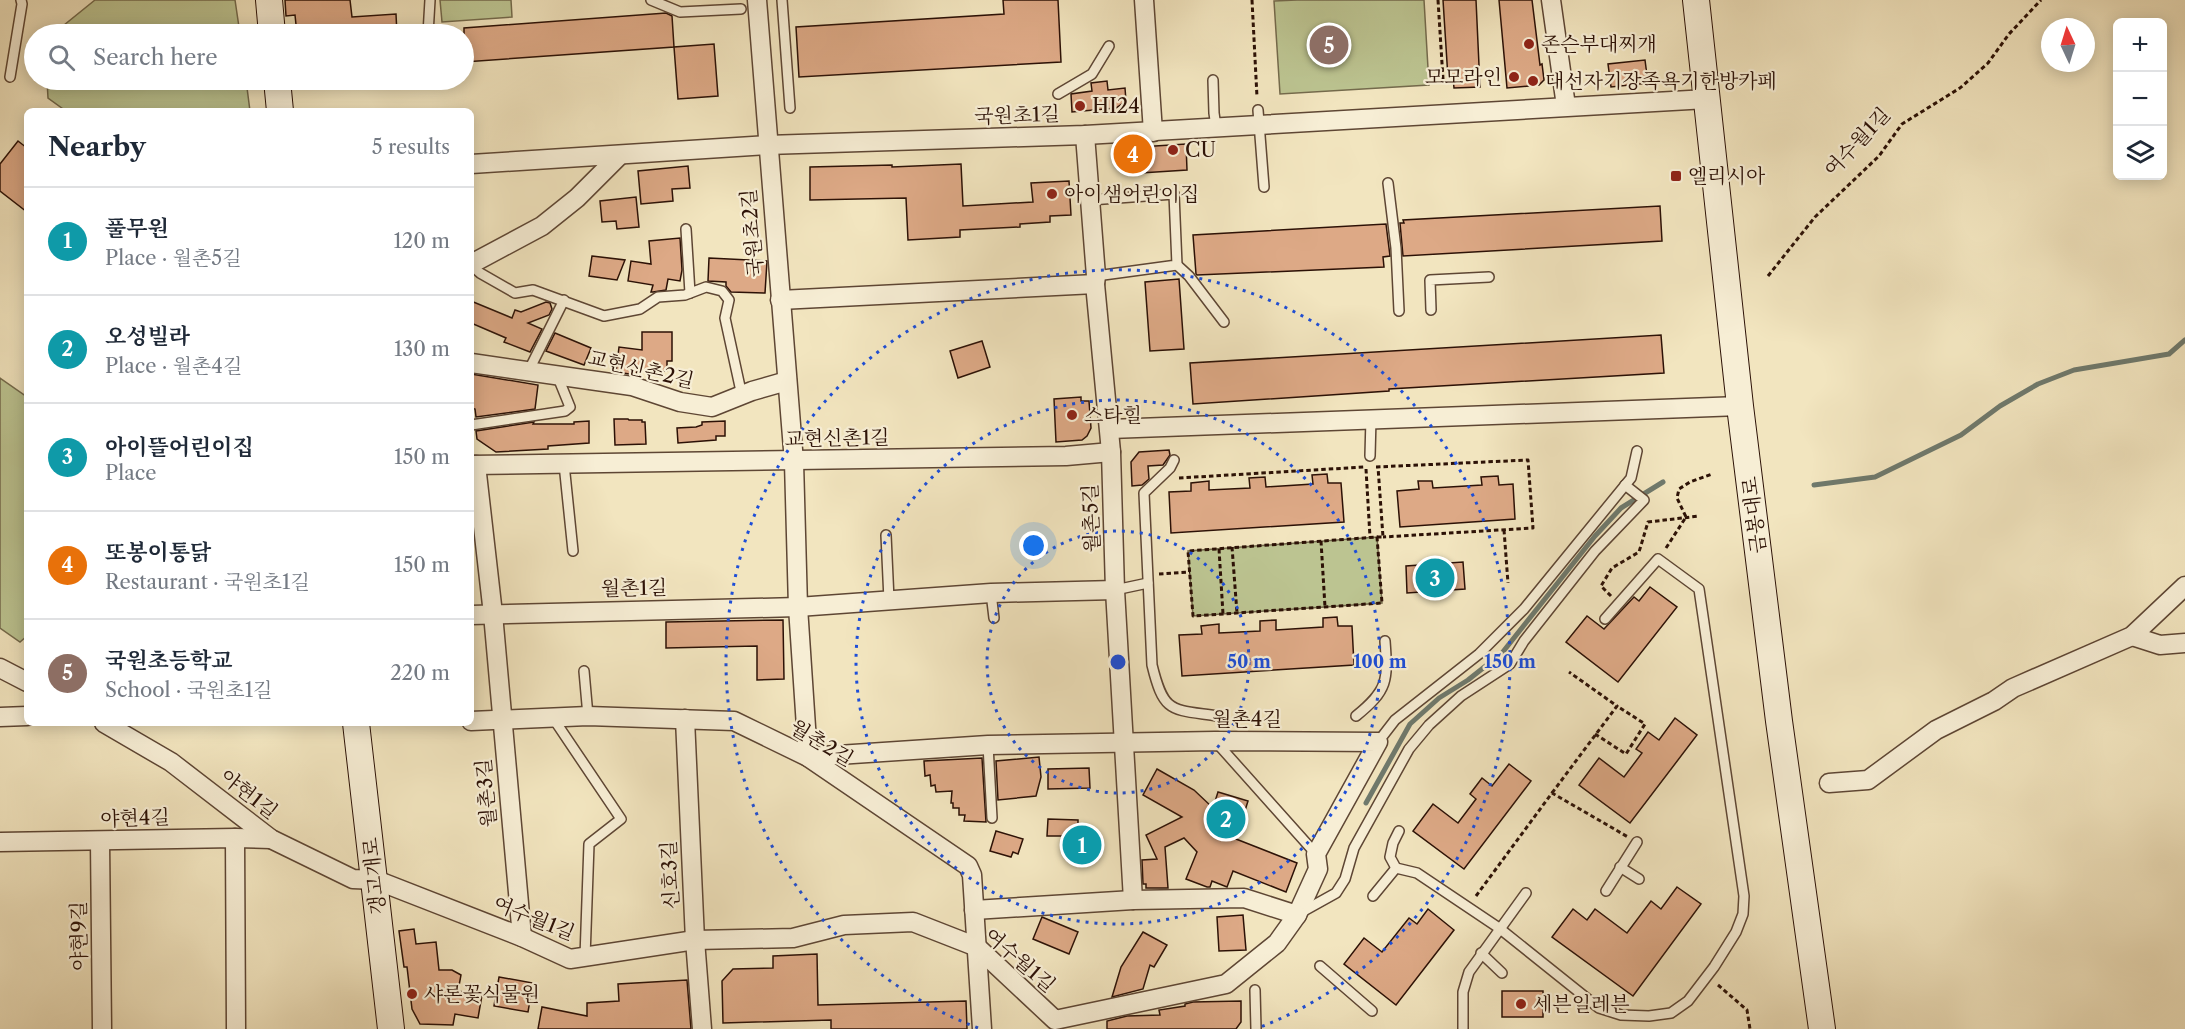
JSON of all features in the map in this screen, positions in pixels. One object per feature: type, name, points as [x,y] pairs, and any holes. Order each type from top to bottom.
[{"type":"street","points":[[269,0],[271,24]]},
{"type":"street","points":[[1144,0],[1153,132]]},
{"type":"street","points":[[1551,0],[1566,106]]},
{"type":"street","name":"금봉대로","points":[[1696,0],[1740,406],[1779,721],[1822,1029]]},
{"type":"street","name":"국원초2길","points":[[749,4],[767,145],[794,462]]},
{"type":"street","points":[[278,90],[280,108]]},
{"type":"street","name":"국원초1길","points":[[474,164],[767,145],[1153,132],[1216,128],[1259,117],[1707,99]]},
{"type":"street","name":"월촌5길","points":[[1085,135],[1110,429],[1115,590],[1133,900]]},
{"type":"street","points":[[474,263],[542,226],[577,198],[620,154]]},
{"type":"street","points":[[780,300],[1096,280]]},
{"type":"street","name":"교현신촌2길","points":[[474,363],[632,386],[680,402],[712,407],[787,381]]},
{"type":"street","points":[[1110,429],[1740,406]]},
{"type":"street","name":"교현신촌1길","points":[[474,465],[794,462],[1066,456],[1111,452]]},
{"type":"street","points":[[794,462],[798,607],[808,757]]},
{"type":"street","name":"월촌3길","points":[[474,472],[493,614],[522,937]]},
{"type":"street","points":[[1829,783],[1868,780],[1936,730],[1994,701],[2013,688],[2132,636],[2185,586]]},
{"type":"street","name":"월촌1길","points":[[474,615],[798,607],[991,593],[1115,590]]},
{"type":"street","points":[[2132,636],[2160,645],[2185,644]]},
{"type":"street","points":[[0,668],[24,680]]},
{"type":"street","points":[[0,717],[24,716]]},
{"type":"street","name":"월촌2길","points":[[474,721],[588,717],[734,721],[808,757],[968,866],[972,875],[982,1029]]},
{"type":"street","name":"신호3길","points":[[685,719],[695,940],[702,1029]]},
{"type":"street","name":"야현1길","points":[[109,726],[171,762],[271,839],[353,879],[376,880]]},
{"type":"street","name":"갱고개로","points":[[356,726],[376,880],[391,1029]]},
{"type":"street","name":"월촌4길","points":[[808,757],[988,745],[1215,741],[1378,742]]},
{"type":"street","points":[[1316,854],[1378,742]]},
{"type":"street","points":[[235,838],[236,1029]]},
{"type":"street","name":"야현4길","points":[[0,843],[271,839]]},
{"type":"street","name":"야현9길","points":[[100,842],[102,1029]]},
{"type":"street","name":"여수월1길","points":[[376,880],[522,937],[570,959],[695,940],[793,938],[844,925],[913,922],[977,947],[1055,1025],[1226,984],[1276,943],[1297,915],[1318,869],[1316,854]]},
{"type":"street","points":[[974,910],[1133,900],[1244,898],[1297,915]]},
{"type":"lane","points":[[10,77],[21,0]]},
{"type":"lane","points":[[429,24],[430,0]]},
{"type":"lane","points":[[651,0],[680,12],[749,4]]},
{"type":"lane","points":[[782,0],[790,108]]},
{"type":"lane","points":[[1058,94],[1092,74],[1109,46]]},
{"type":"lane","points":[[1213,80],[1216,128]]},
{"type":"lane","points":[[1259,117],[1264,187]]},
{"type":"lane","points":[[1388,183],[1396,248],[1399,311]]},
{"type":"lane","points":[[1090,200],[1173,194],[1177,265],[1189,276],[1224,322]]},
{"type":"lane","points":[[686,229],[690,292]]},
{"type":"lane","points":[[1096,280],[1177,265]]},
{"type":"lane","points":[[474,268],[514,293],[532,290],[604,316],[640,309],[658,297],[706,287],[722,291],[729,300],[725,318],[742,396]]},
{"type":"lane","points":[[1431,310],[1430,280],[1489,277]]},
{"type":"lane","points":[[529,370],[564,300]]},
{"type":"lane","points":[[474,425],[565,411],[570,407],[556,374]]},
{"type":"lane","points":[[1370,456],[1371,418]]},
{"type":"lane","points":[[1378,742],[1395,720],[1479,654],[1524,609],[1631,478],[1637,451]]},
{"type":"lane","points":[[1174,460],[1170,468],[1144,493],[1152,665],[1159,693],[1169,706],[1217,716]]},
{"type":"lane","points":[[564,464],[573,551]]},
{"type":"lane","points":[[1297,915],[1336,893],[1345,879],[1354,848],[1409,749],[1430,725],[1469,690],[1510,664],[1524,641],[1595,551],[1644,500],[1625,485]]},
{"type":"lane","points":[[886,535],[889,600]]},
{"type":"lane","points":[[1400,831],[1393,843],[1390,857],[1396,868],[1417,873],[1499,928],[1599,1008],[1621,1015],[1649,1016],[1671,1013],[1688,1001],[1736,932],[1743,915],[1744,896],[1699,589],[1658,559],[1605,619]]},
{"type":"lane","points":[[1115,590],[1148,583]]},
{"type":"lane","points":[[991,593],[994,618]]},
{"type":"lane","points":[[1356,716],[1375,700],[1383,688],[1387,668],[1385,641]]},
{"type":"lane","points":[[584,671],[588,717]]},
{"type":"lane","points":[[553,718],[621,819],[589,844],[585,957]]},
{"type":"lane","points":[[1215,741],[1316,854]]},
{"type":"lane","points":[[988,745],[992,818]]},
{"type":"lane","points":[[1606,891],[1636,842]]},
{"type":"lane","points":[[1620,867],[1639,879]]},
{"type":"lane","points":[[1373,896],[1396,868]]},
{"type":"lane","points":[[1463,1029],[1463,992],[1469,972],[1526,893]]},
{"type":"lane","points":[[1481,954],[1502,973]]},
{"type":"lane","points":[[1320,966],[1372,1011]]},
{"type":"lane","points":[[1255,990],[1256,1029]]},
{"type":"path","points":[[1252,0],[1259,117]]},
{"type":"path","points":[[1438,0],[1443,79]]},
{"type":"path","name":"여수월1길","points":[[1768,276],[1815,217],[1879,156],[1902,124],[1960,88],[1988,63],[2009,34],[2041,0]]},
{"type":"path","points":[[1169,479],[1528,460],[1533,528],[1377,537],[1188,551],[1193,616],[1382,603],[1377,537]]},
{"type":"path","points":[[1366,467],[1370,538]]},
{"type":"path","points":[[1378,467],[1383,537]]},
{"type":"path","points":[[1686,517],[1677,498],[1679,489],[1690,482],[1712,474]]},
{"type":"path","points":[[1618,604],[1601,586],[1612,568],[1639,552],[1648,522],[1700,516]]},
{"type":"path","points":[[1658,559],[1686,517]]},
{"type":"path","points":[[1504,530],[1508,583]]},
{"type":"path","points":[[1321,541],[1325,607]]},
{"type":"path","points":[[1232,548],[1237,613]]},
{"type":"path","points":[[1219,549],[1223,614]]},
{"type":"path","points":[[1159,574],[1190,572]]},
{"type":"path","points":[[1569,672],[1645,724],[1626,754],[1595,734]]},
{"type":"path","points":[[1468,907],[1617,706]]},
{"type":"path","points":[[1552,793],[1636,842]]},
{"type":"path","points":[[1707,976],[1747,1010],[1750,1029]]},
{"type":"green space","points":[[95,0],[235,0],[239,24],[65,24]]},
{"type":"green space","points":[[440,0],[511,0],[512,17],[442,22]]},
{"type":"green space","points":[[1424,0],[1429,85],[1280,94],[1274,1]]},
{"type":"green space","points":[[48,90],[247,90],[250,108],[62,108],[48,98]]},
{"type":"green space","points":[[0,378],[24,395],[24,639],[20,642],[0,628]]},
{"type":"green space","points":[[1377,537],[1382,603],[1193,616],[1188,551]]},
{"type":"building","points":[[285,0],[350,0],[352,17],[396,14],[396,24],[296,24],[295,15],[286,16]]},
{"type":"building","points":[[1003,0],[1058,0],[1061,62],[799,77],[796,27],[1004,14]]},
{"type":"building","points":[[1443,0],[1476,0],[1480,87],[1454,88],[1453,78],[1448,78]]},
{"type":"building","points":[[1499,0],[1532,0],[1544,80],[1539,85],[1507,88]]},
{"type":"building","points":[[666,13],[672,16],[674,47],[474,61],[474,27]]},
{"type":"building","points":[[714,44],[718,96],[678,99],[674,47]]},
{"type":"building","points":[[1645,60],[1648,83],[1611,87],[1608,64]]},
{"type":"building","points":[[1107,81],[1108,90],[1125,88],[1126,101],[1116,108],[1072,112],[1071,94],[1092,91],[1091,83]]},
{"type":"building","points":[[18,141],[24,146],[24,210],[0,191],[0,164]]},
{"type":"building","points":[[1186,144],[1187,170],[1125,174],[1124,148]]},
{"type":"building","points":[[961,164],[963,206],[1033,202],[1031,183],[1069,181],[1071,215],[1050,216],[1050,222],[1020,224],[1020,227],[960,230],[960,237],[908,240],[906,198],[810,200],[810,167]]},
{"type":"building","points":[[688,166],[690,188],[672,189],[673,201],[641,204],[638,171]]},
{"type":"building","points":[[636,197],[639,227],[617,229],[616,221],[602,222],[600,201]]},
{"type":"building","points":[[1660,206],[1662,241],[1403,256],[1400,223],[1404,223],[1403,220]]},
{"type":"building","points":[[1386,224],[1390,256],[1383,257],[1384,267],[1196,274],[1193,235]]},
{"type":"building","points":[[680,238],[682,270],[680,281],[668,279],[666,290],[651,292],[653,285],[628,281],[631,261],[651,264],[649,241]]},
{"type":"building","points":[[592,256],[625,260],[617,280],[589,276]]},
{"type":"building","points":[[709,258],[767,261],[765,293],[731,292],[726,282],[708,281]]},
{"type":"building","points":[[1179,279],[1184,349],[1150,351],[1145,282]]},
{"type":"building","points":[[474,302],[512,318],[515,310],[521,312],[546,302],[550,303],[552,309],[549,315],[528,323],[542,329],[530,352],[504,342],[506,338],[474,324]]},
{"type":"building","points":[[642,332],[672,332],[672,361],[667,361],[667,371],[637,371],[636,375],[616,372],[619,347],[642,350]]},
{"type":"building","points":[[555,333],[591,348],[584,365],[546,351]]},
{"type":"building","points":[[1661,335],[1664,373],[1389,389],[1389,391],[1193,404],[1190,363]]},
{"type":"building","points":[[982,341],[990,367],[958,378],[950,351]]},
{"type":"building","points":[[474,374],[538,385],[535,409],[476,417]]},
{"type":"building","name":"스타힐","points":[[1081,397],[1081,401],[1089,401],[1091,428],[1087,436],[1082,440],[1056,442],[1054,399]]},
{"type":"building","points":[[614,419],[645,422],[646,444],[615,445]]},
{"type":"building","points":[[589,421],[589,443],[548,446],[548,449],[496,452],[477,439],[476,431],[534,422],[533,424],[574,424],[574,422]]},
{"type":"building","points":[[725,421],[725,436],[716,436],[716,440],[678,443],[677,428],[696,427],[702,425],[702,422]]},
{"type":"building","points":[[1169,450],[1170,455],[1163,465],[1148,466],[1149,479],[1142,485],[1132,486],[1131,462],[1139,452]]},
{"type":"building","points":[[1327,474],[1328,483],[1341,483],[1344,522],[1171,533],[1169,492],[1191,491],[1191,483],[1209,481],[1209,490],[1250,488],[1249,478],[1265,477],[1266,487],[1313,484],[1312,475]]},
{"type":"building","points":[[1498,476],[1499,485],[1513,484],[1515,519],[1400,527],[1397,491],[1419,489],[1418,481],[1432,481],[1433,488],[1482,485],[1481,477]]},
{"type":"building","points":[[1463,562],[1465,589],[1407,593],[1406,566]]},
{"type":"building","points":[[1650,587],[1677,607],[1618,682],[1566,642],[1587,616],[1604,629],[1634,597],[1639,601]]},
{"type":"building","points":[[1337,617],[1338,626],[1352,626],[1354,665],[1182,676],[1179,635],[1202,634],[1201,626],[1219,624],[1219,633],[1260,631],[1260,621],[1276,620],[1276,630],[1323,627],[1323,618]]},
{"type":"building","points":[[783,620],[784,679],[757,680],[757,646],[666,648],[666,622]]},
{"type":"building","points":[[1675,718],[1697,735],[1630,823],[1579,785],[1599,758],[1624,777],[1642,753],[1636,749],[1648,732],[1659,740]]},
{"type":"building","points":[[1039,757],[1041,777],[1036,796],[998,800],[996,761]]},
{"type":"building","points":[[982,758],[986,822],[964,821],[965,815],[959,815],[959,808],[953,808],[953,803],[951,803],[952,791],[936,792],[935,785],[931,786],[930,775],[925,776],[924,761]]},
{"type":"building","points":[[1509,764],[1531,781],[1464,869],[1413,831],[1433,804],[1458,823],[1476,799],[1470,794],[1482,778],[1492,786]]},
{"type":"building","points":[[1089,768],[1090,788],[1048,789],[1048,769]]},
{"type":"building","points":[[1157,769],[1194,790],[1213,808],[1218,792],[1248,801],[1236,839],[1297,863],[1286,892],[1233,871],[1227,887],[1212,881],[1210,887],[1207,887],[1186,879],[1197,852],[1184,838],[1165,847],[1168,888],[1146,888],[1146,884],[1143,884],[1142,860],[1157,859],[1146,835],[1182,817],[1143,795]]},
{"type":"building","points":[[1048,819],[1078,820],[1078,834],[1099,835],[1099,854],[1065,854],[1065,836],[1047,836]]},
{"type":"building","points":[[996,831],[1023,839],[1018,854],[1013,852],[1011,857],[990,851]]},
{"type":"building","points":[[1677,887],[1701,904],[1633,996],[1552,937],[1573,909],[1587,920],[1595,909],[1627,933],[1651,901],[1661,909]]},
{"type":"building","points":[[1428,909],[1454,930],[1396,1005],[1344,964],[1364,938],[1382,952],[1409,918],[1417,924]]},
{"type":"building","points":[[1243,915],[1246,950],[1219,951],[1217,917]]},
{"type":"building","points":[[1042,917],[1078,932],[1069,954],[1033,939]]},
{"type":"building","points":[[414,929],[416,944],[436,942],[439,970],[452,970],[461,975],[458,991],[482,995],[478,1018],[455,1014],[453,1025],[420,1024],[412,1009],[407,967],[404,967],[399,931]]},
{"type":"building","points":[[1143,932],[1167,945],[1154,967],[1150,965],[1143,989],[1112,997],[1121,967]]},
{"type":"building","points":[[817,954],[818,1005],[966,1001],[967,1029],[831,1029],[831,1020],[723,1023],[722,981],[733,969],[773,968],[773,956]]},
{"type":"building","points":[[499,977],[533,983],[528,1012],[494,1006]]},
{"type":"building","points":[[687,980],[691,1029],[538,1029],[542,1007],[587,1016],[587,1003],[619,1001],[618,984]]},
{"type":"building","points":[[1502,991],[1543,991],[1543,1017],[1502,1017]]},
{"type":"building","points":[[1241,1001],[1241,1022],[1236,1029],[1107,1029],[1107,1021],[1127,1016],[1160,1015],[1159,1010],[1185,1006],[1193,1002]]},
{"type":"waterway","points":[[1814,485],[1875,477],[1961,435],[2000,406],[2038,384],[2074,370],[2169,354],[2185,340]]},
{"type":"waterway","points":[[1366,803],[1410,724],[1439,698],[1468,680],[1502,653],[1595,536],[1621,508],[1663,482]]},
{"type":"place","name":"존슨부대찌개","points":[[1529,44]]},
{"type":"place","name":"국원초등학교","points":[[1329,45]]},
{"type":"place","name":"모모라인","points":[[1514,77]]},
{"type":"place","name":"대선자기장족욕기한방카페","points":[[1533,81]]},
{"type":"place","name":"HI24","points":[[1080,106]]},
{"type":"place","name":"CU","points":[[1173,150]]},
{"type":"place","name":"또봉이통닭","points":[[1133,154]]},
{"type":"place","name":"엘리시아","points":[[1676,176]]},
{"type":"place","name":"아이샘어린이집","points":[[1052,194]]},
{"type":"place","name":"스타힐","points":[[1072,415]]},
{"type":"place","name":"아이뜰어린이집","points":[[1435,578]]},
{"type":"place","name":"오성빌라","points":[[1226,819]]},
{"type":"place","name":"풀무원","points":[[1082,845]]},
{"type":"place","name":"샤론꽃식물원","points":[[412,994]]},
{"type":"place","name":"세븐일레븐","points":[[1521,1004]]}]
